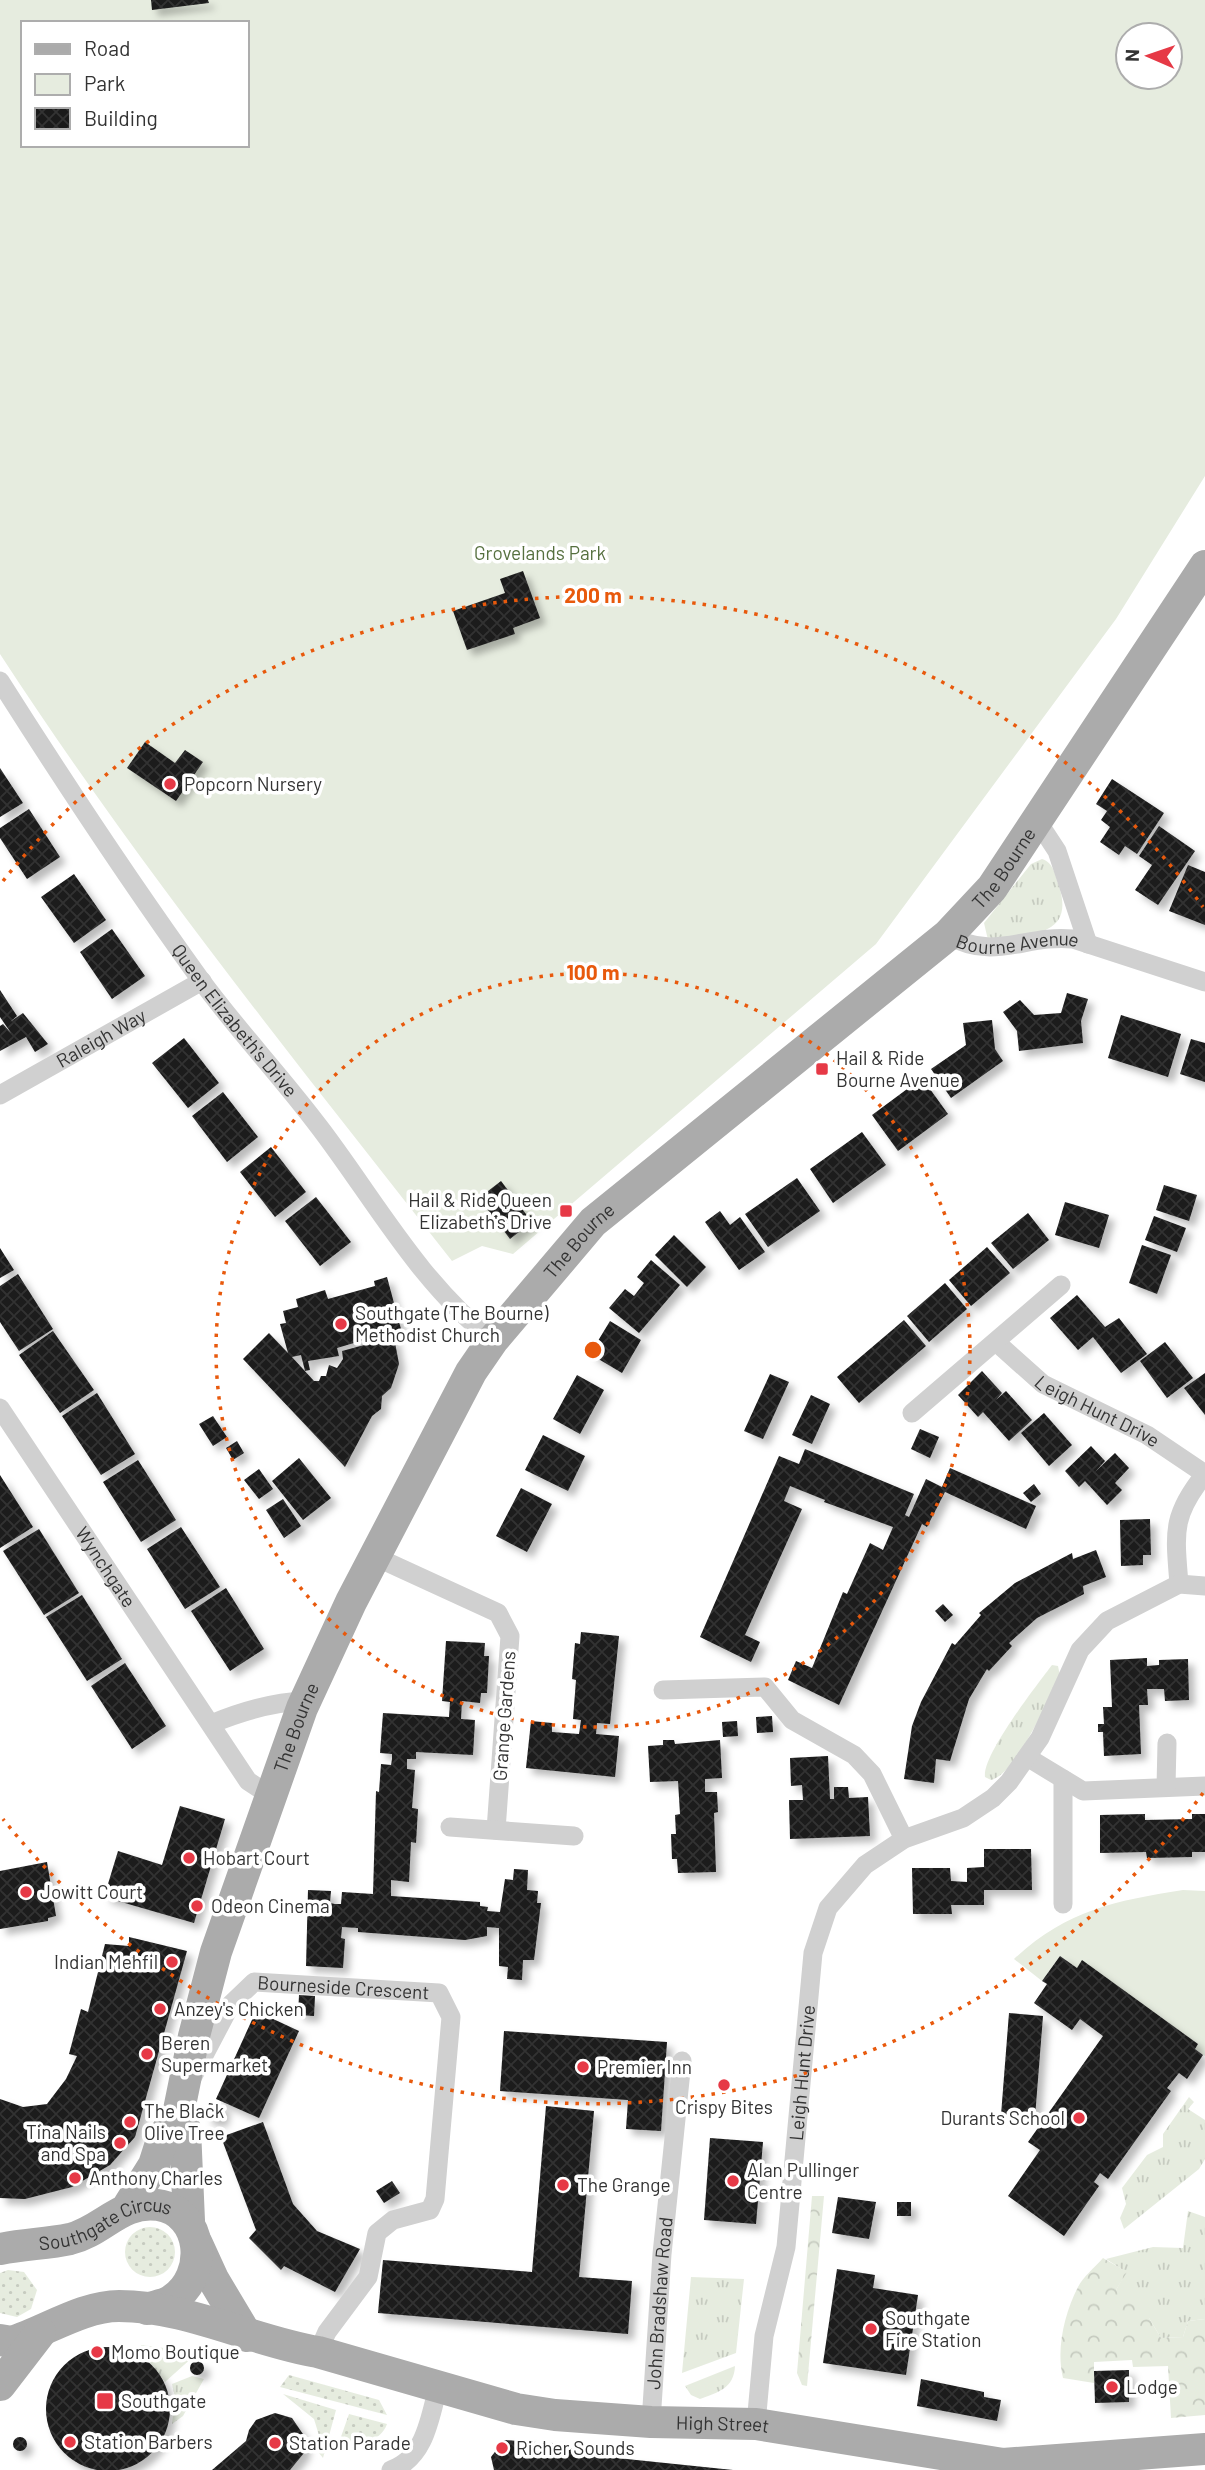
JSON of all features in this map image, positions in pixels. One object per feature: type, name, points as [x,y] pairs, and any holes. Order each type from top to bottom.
[{"type":"main road","name":"The Bourne","points":[[129,2205],[155,2165],[163,2137],[181,2103],[206,1983],[304,1701],[471,1371],[593,1223],[948,935],[992,888],[1205,566]]},
{"type":"main road","name":"The Bourne","points":[[181,2103],[192,2232]]},
{"type":"main road","name":"Southgate Circus","points":[[0,2249],[71,2239],[101,2225],[129,2205],[156,2205],[175,2211],[192,2232],[195,2272],[172,2301],[146,2309],[118,2306],[100,2309],[12,2342],[0,2340]]},
{"type":"main road","points":[[192,2232],[213,2279],[247,2336]]},
{"type":"main road","name":"High Street","points":[[146,2309],[176,2313],[247,2336],[318,2352],[529,2411],[651,2422],[756,2424],[1003,2464],[1205,2449]]},
{"type":"main road","points":[[0,2385],[40,2333]]},
{"type":"street","name":"Queen Elizabeth's Drive","points":[[0,681],[72,795],[202,981],[319,1126],[429,1275],[470,1322],[494,1340]]},
{"type":"street","name":"Bourne Avenue","points":[[1038,822],[1058,851],[1088,944]]},
{"type":"street","name":"Bourne Avenue","points":[[948,935],[979,948],[997,949],[1051,937],[1088,944],[1205,982]]},
{"type":"street","name":"Raleigh Way","points":[[0,1094],[202,981]]},
{"type":"street","points":[[912,1413],[1061,1285]]},
{"type":"street","name":"Leigh Hunt Drive","points":[[756,2424],[764,2336],[786,2247],[813,1954],[828,1908],[865,1865],[904,1839],[963,1818],[993,1798],[1040,1738],[1080,1650],[1091,1636],[1107,1621],[1179,1584],[1177,1522],[1187,1497],[1205,1474],[1147,1435],[1043,1384],[996,1342]]},
{"type":"street","name":"Wynchgate","points":[[0,1408],[248,1781],[269,1796]]},
{"type":"street","name":"Grange Gardens","points":[[376,1557],[488,1608],[505,1622],[510,1636],[496,1830]]},
{"type":"street","points":[[1179,1584],[1205,1586]]},
{"type":"street","points":[[663,1690],[765,1687],[792,1720],[854,1755],[872,1774],[904,1839]]},
{"type":"street","points":[[211,1724],[234,1714],[285,1702],[304,1701]]},
{"type":"street","points":[[1166,1787],[1167,1743]]},
{"type":"street","points":[[1027,1757],[1083,1791],[1205,1786]]},
{"type":"street","points":[[1063,1779],[1063,1905]]},
{"type":"street","points":[[450,1827],[574,1836]]},
{"type":"street","name":"Bourneside Crescent","points":[[181,2103],[232,2004],[254,1982],[439,1993],[451,2017],[435,2199],[429,2210],[417,2216],[393,2220],[377,2233],[368,2277],[327,2332],[318,2352]]},
{"type":"street","name":"John Bradshaw Road","points":[[651,2422],[662,2254],[682,2061]]},
{"type":"street","points":[[391,2470],[415,2465],[438,2387]]},
{"type":"green space","name":"Grovelands Park","points":[[0,0],[1205,0],[1205,476],[1116,619],[876,944],[513,1254],[482,1246],[452,1261],[277,1037],[107,810],[0,654]]},
{"type":"green space","points":[[1042,859],[1052,866],[1059,886],[1062,903],[1060,916],[1054,925],[1032,934],[988,940],[984,923],[1031,864]]},
{"type":"green space","points":[[1052,1665],[1058,1666],[1060,1676],[1021,1751],[1001,1775],[991,1780],[985,1777],[986,1767],[1001,1737]]},
{"type":"green space","points":[[1183,1890],[1205,1891],[1205,2056],[1195,2049],[1198,2044],[1082,1961],[1077,1968],[1060,1956],[1042,1981],[1014,1959],[1053,1929],[1092,1910]]},
{"type":"green space","points":[[1189,2097],[1194,2102],[1188,2109],[1205,2120],[1205,2159],[1199,2169],[1124,2229],[1120,2218],[1126,2204],[1122,2188],[1147,2155],[1163,2147],[1163,2134]]},
{"type":"green space","points":[[812,2196],[824,2196],[807,2386],[802,2385],[797,2373]]},
{"type":"green space","points":[[1188,2211],[1205,2217],[1205,2319],[1188,2321],[1183,2337],[1161,2338],[1149,2318],[1116,2290],[1126,2272],[1106,2259],[1153,2247],[1183,2248]]},
{"type":"green space","points":[[150,2227],[168,2234],[175,2252],[168,2270],[150,2277],[132,2270],[125,2252],[132,2234]]},
{"type":"green space","points":[[1103,2258],[1127,2272],[1116,2290],[1156,2302],[1149,2318],[1161,2338],[1183,2337],[1188,2321],[1205,2319],[1205,2415],[1171,2418],[1168,2366],[1133,2367],[1132,2360],[1094,2362],[1094,2383],[1063,2378],[1061,2344],[1069,2309],[1080,2283]]},
{"type":"green space","points":[[8,2270],[24,2272],[37,2290],[31,2309],[17,2317],[0,2313],[0,2273]]},
{"type":"green space","points":[[691,2277],[744,2279],[736,2353],[682,2373]]},
{"type":"green space","points":[[141,2345],[172,2349],[194,2356],[165,2382],[153,2366],[139,2355]]},
{"type":"green space","points":[[735,2366],[732,2379],[724,2388],[713,2394],[700,2399],[691,2395],[685,2386]]},
{"type":"green space","points":[[289,2375],[379,2400],[387,2415],[280,2387]]},
{"type":"green space","points":[[192,2376],[204,2379],[183,2416],[172,2424],[175,2397],[172,2384]]},
{"type":"green space","points":[[283,2394],[336,2410],[323,2458],[319,2453],[321,2442],[314,2419]]},
{"type":"green space","points":[[349,2414],[387,2424],[373,2439],[336,2451]]},
{"type":"building","points":[[151,0],[208,0],[209,3],[152,10]]},
{"type":"building","points":[[523,571],[540,618],[513,628],[515,634],[467,650],[453,611],[505,593],[500,579]]},
{"type":"building","name":"Popcorn Nursery","points":[[145,742],[175,763],[185,750],[203,762],[176,801],[127,768]]},
{"type":"building","points":[[0,768],[23,803],[0,817]]},
{"type":"building","points":[[1112,779],[1164,813],[1137,854],[1125,846],[1119,855],[1100,842],[1110,827],[1101,820],[1107,811],[1096,804]]},
{"type":"building","points":[[29,809],[60,857],[27,879],[0,838],[0,828]]},
{"type":"building","points":[[1159,826],[1195,851],[1158,905],[1135,890],[1152,865],[1139,856]]},
{"type":"building","points":[[1188,865],[1205,872],[1205,925],[1169,911]]},
{"type":"building","points":[[74,874],[106,920],[74,943],[41,897]]},
{"type":"building","points":[[112,929],[145,976],[112,999],[80,952]]},
{"type":"building","points":[[0,990],[17,1016],[10,1022],[23,1013],[48,1044],[35,1052],[26,1037],[0,1051],[0,1026],[3,1024],[11,1033],[0,1017]]},
{"type":"building","points":[[1067,993],[1088,999],[1081,1021],[1083,1043],[1019,1051],[1017,1031],[1003,1012],[1020,1000],[1034,1015],[1061,1013]]},
{"type":"building","points":[[1121,1015],[1181,1034],[1168,1077],[1108,1058]]},
{"type":"building","points":[[992,1020],[995,1049],[1003,1061],[951,1098],[931,1069],[966,1045],[963,1023]]},
{"type":"building","points":[[184,1038],[219,1083],[188,1108],[152,1063]]},
{"type":"building","points":[[1191,1039],[1205,1043],[1205,1082],[1180,1074]]},
{"type":"building","points":[[922,1078],[948,1114],[898,1151],[872,1115]]},
{"type":"building","points":[[223,1092],[258,1137],[227,1162],[192,1116]]},
{"type":"building","points":[[862,1132],[886,1165],[833,1203],[810,1169]]},
{"type":"building","points":[[271,1147],[306,1192],[275,1217],[240,1172]]},
{"type":"building","points":[[797,1178],[820,1211],[768,1247],[745,1214]]},
{"type":"building","points":[[501,1181],[532,1222],[510,1239],[479,1198]]},
{"type":"building","points":[[1164,1185],[1197,1195],[1189,1221],[1156,1210]]},
{"type":"building","points":[[316,1197],[351,1242],[320,1266],[285,1221]]},
{"type":"building","points":[[1065,1202],[1109,1215],[1099,1248],[1055,1235]]},
{"type":"building","points":[[720,1211],[730,1225],[740,1217],[765,1252],[739,1270],[705,1222]]},
{"type":"building","points":[[1028,1213],[1049,1240],[1013,1269],[991,1243]]},
{"type":"building","points":[[1154,1216],[1186,1228],[1177,1252],[1145,1240]]},
{"type":"building","points":[[674,1235],[706,1267],[687,1287],[655,1255]]},
{"type":"building","points":[[1142,1245],[1171,1255],[1157,1294],[1129,1283]]},
{"type":"building","points":[[987,1247],[1010,1273],[971,1306],[949,1280]]},
{"type":"building","points":[[0,1248],[14,1270],[0,1278]]},
{"type":"building","points":[[651,1260],[680,1285],[639,1333],[609,1308],[625,1289],[634,1296],[644,1283],[637,1277]]},
{"type":"building","points":[[18,1274],[53,1329],[19,1351],[0,1322],[0,1286]]},
{"type":"building","points":[[387,1277],[401,1329],[337,1348],[339,1356],[308,1361],[310,1370],[305,1371],[301,1355],[292,1357],[314,1381],[319,1381],[321,1376],[326,1376],[329,1365],[337,1368],[343,1359],[342,1351],[394,1337],[399,1364],[391,1388],[382,1396],[381,1409],[372,1416],[345,1467],[243,1359],[269,1333],[288,1353],[280,1324],[286,1323],[283,1311],[298,1307],[296,1299],[325,1290],[328,1299],[375,1286],[374,1281]]},
{"type":"building","points":[[945,1283],[967,1309],[929,1342],[907,1316]]},
{"type":"building","points":[[1077,1295],[1105,1327],[1119,1318],[1147,1354],[1121,1373],[1093,1337],[1078,1350],[1050,1318]]},
{"type":"building","points":[[904,1320],[926,1346],[859,1403],[837,1377]]},
{"type":"building","points":[[610,1321],[641,1340],[622,1373],[590,1354]]},
{"type":"building","points":[[53,1331],[94,1390],[60,1413],[19,1355]]},
{"type":"building","points":[[1165,1342],[1193,1378],[1167,1398],[1140,1361]]},
{"type":"building","points":[[982,1371],[1002,1393],[996,1400],[1006,1391],[1032,1420],[1009,1441],[983,1412],[978,1417],[958,1395]]},
{"type":"building","points":[[1205,1373],[1205,1415],[1184,1388]]},
{"type":"building","points":[[770,1374],[789,1382],[763,1439],[744,1431]]},
{"type":"building","points":[[577,1375],[604,1390],[580,1434],[553,1419]]},
{"type":"building","points":[[97,1393],[135,1454],[101,1475],[62,1416]]},
{"type":"building","points":[[811,1395],[830,1404],[812,1444],[792,1435]]},
{"type":"building","points":[[1044,1413],[1072,1445],[1049,1466],[1021,1433]]},
{"type":"building","points":[[213,1416],[227,1437],[213,1446],[199,1424]]},
{"type":"building","points":[[920,1429],[939,1437],[930,1458],[911,1449]]},
{"type":"building","points":[[543,1435],[585,1456],[568,1491],[525,1470]]},
{"type":"building","points":[[237,1441],[244,1453],[233,1460],[226,1448]]},
{"type":"building","points":[[1091,1446],[1105,1461],[1095,1472],[1115,1453],[1129,1468],[1115,1483],[1122,1490],[1107,1505],[1085,1481],[1079,1487],[1065,1471]]},
{"type":"building","points":[[805,1449],[914,1494],[905,1515],[909,1517],[926,1479],[942,1487],[950,1468],[1036,1506],[1026,1529],[945,1492],[927,1527],[922,1524],[839,1705],[788,1680],[796,1661],[812,1668],[843,1592],[847,1594],[870,1543],[883,1550],[893,1527],[824,1502],[825,1500],[790,1486],[784,1501],[802,1509],[745,1635],[760,1642],[751,1662],[700,1637],[779,1456],[799,1464]]},
{"type":"building","points":[[299,1458],[331,1498],[303,1520],[272,1481]]},
{"type":"building","points":[[138,1460],[176,1520],[141,1542],[103,1482]]},
{"type":"building","points":[[259,1469],[273,1489],[259,1499],[244,1480]]},
{"type":"building","points":[[0,1475],[33,1527],[0,1548]]},
{"type":"building","points":[[1034,1484],[1041,1494],[1031,1502],[1023,1493]]},
{"type":"building","points":[[521,1488],[552,1504],[527,1552],[496,1536]]},
{"type":"building","points":[[283,1499],[301,1526],[284,1538],[266,1510]]},
{"type":"building","points":[[1150,1519],[1151,1555],[1143,1555],[1143,1565],[1121,1566],[1120,1520]]},
{"type":"building","points":[[181,1527],[220,1587],[185,1609],[147,1549]]},
{"type":"building","points":[[39,1529],[79,1593],[44,1615],[3,1551]]},
{"type":"building","points":[[1096,1550],[1106,1577],[1083,1586],[1084,1594],[1037,1618],[1009,1643],[1012,1646],[989,1671],[987,1669],[969,1699],[950,1761],[936,1759],[934,1783],[904,1779],[912,1726],[921,1702],[952,1643],[955,1645],[981,1615],[979,1613],[1015,1583],[1072,1553],[1073,1559]]},
{"type":"building","points":[[226,1588],[264,1649],[230,1671],[191,1611]]},
{"type":"building","points":[[82,1595],[122,1659],[87,1681],[46,1617]]},
{"type":"building","points":[[943,1604],[953,1615],[945,1622],[935,1611]]},
{"type":"building","points":[[581,1632],[619,1636],[610,1724],[597,1723],[596,1734],[619,1736],[615,1777],[526,1768],[531,1721],[552,1723],[552,1732],[579,1734],[581,1720],[573,1719],[576,1680],[572,1679],[575,1643],[580,1644]]},
{"type":"building","points":[[446,1641],[485,1643],[484,1656],[489,1656],[487,1693],[481,1693],[480,1703],[462,1701],[461,1719],[475,1720],[473,1755],[416,1752],[416,1759],[407,1759],[407,1769],[415,1770],[412,1808],[418,1809],[416,1843],[411,1842],[409,1882],[391,1880],[391,1896],[480,1902],[480,1906],[488,1907],[487,1911],[500,1912],[505,1879],[513,1880],[514,1869],[528,1870],[527,1890],[538,1891],[537,1903],[541,1903],[534,1960],[523,1960],[522,1980],[507,1979],[508,1967],[499,1966],[499,1928],[487,1927],[487,1936],[465,1940],[358,1932],[358,1928],[342,1927],[341,1938],[345,1939],[343,1968],[306,1966],[308,1890],[331,1891],[330,1903],[335,1904],[341,1904],[342,1892],[373,1894],[376,1791],[379,1792],[381,1764],[391,1765],[392,1759],[392,1754],[380,1753],[383,1713],[449,1717],[450,1702],[442,1701]]},
{"type":"building","points":[[1147,1658],[1147,1666],[1159,1665],[1159,1660],[1188,1659],[1189,1700],[1165,1701],[1164,1689],[1147,1689],[1148,1705],[1139,1705],[1141,1754],[1104,1756],[1103,1732],[1098,1732],[1098,1724],[1104,1724],[1103,1707],[1112,1707],[1110,1660]]},
{"type":"building","points":[[125,1663],[166,1726],[132,1749],[91,1686]]},
{"type":"building","points":[[772,1716],[773,1732],[757,1733],[756,1717]]},
{"type":"building","points":[[737,1721],[738,1736],[723,1737],[722,1722]]},
{"type":"building","points":[[663,1740],[674,1740],[675,1744],[720,1740],[722,1778],[705,1779],[705,1792],[717,1792],[718,1812],[714,1813],[716,1872],[678,1873],[677,1859],[672,1859],[671,1834],[676,1834],[675,1815],[680,1814],[678,1781],[650,1782],[648,1746],[663,1745]]},
{"type":"building","points":[[828,1756],[830,1799],[834,1799],[834,1787],[848,1787],[849,1798],[868,1797],[870,1836],[790,1839],[789,1800],[803,1800],[802,1785],[791,1786],[790,1758]]},
{"type":"building","name":"Hobart Court","points":[[180,1806],[225,1819],[194,1923],[104,1897],[118,1851],[162,1865]]},
{"type":"building","points":[[1145,1814],[1145,1820],[1192,1819],[1192,1814],[1205,1814],[1205,1852],[1192,1852],[1192,1857],[1147,1858],[1146,1852],[1100,1853],[1100,1815]]},
{"type":"building","points":[[984,1849],[1031,1849],[1032,1890],[984,1890],[984,1905],[951,1905],[952,1914],[913,1914],[912,1868],[950,1868],[951,1881],[967,1882],[967,1868],[984,1867]]},
{"type":"building","name":"Jowitt Court","points":[[47,1862],[56,1916],[48,1918],[48,1921],[0,1929],[0,1871]]},
{"type":"building","points":[[129,1937],[187,1951],[135,2137],[110,2165],[72,2187],[25,2199],[0,2198],[0,2099],[23,2107],[47,2104],[66,2079],[77,2056],[69,2054],[81,2009],[88,2012],[105,1944],[129,1946]]},
{"type":"building","name":"Durants School","points":[[1060,1956],[1077,1968],[1082,1960],[1198,2044],[1195,2049],[1203,2055],[1187,2079],[1179,2073],[1167,2088],[1171,2091],[1108,2179],[1100,2173],[1094,2182],[1099,2186],[1064,2236],[1008,2196],[1040,2150],[1028,2142],[1103,2036],[1080,2019],[1072,2030],[1034,2003],[1047,1984],[1042,1981]]},
{"type":"building","points":[[299,1995],[315,1996],[314,2016],[298,2015]]},
{"type":"building","points":[[256,2011],[299,2031],[259,2118],[216,2099]]},
{"type":"building","points":[[1009,2013],[1043,2016],[1035,2117],[1001,2115]]},
{"type":"building","name":"Premier Inn","points":[[504,2031],[667,2042],[661,2131],[626,2129],[628,2100],[500,2091]]},
{"type":"building","points":[[209,2103],[225,2106],[222,2121],[206,2119]]},
{"type":"building","name":"The Grange","points":[[546,2106],[594,2111],[579,2277],[632,2281],[628,2334],[378,2313],[383,2260],[532,2272]]},
{"type":"building","points":[[263,2122],[293,2204],[317,2231],[360,2249],[335,2292],[284,2266],[281,2270],[249,2238],[256,2230],[221,2137]]},
{"type":"building","name":"Alan Pullinger Centre","points":[[710,2138],[763,2142],[756,2224],[704,2220]]},
{"type":"building","points":[[392,2181],[400,2193],[384,2203],[376,2191]]},
{"type":"building","points":[[838,2197],[876,2202],[869,2239],[832,2233]]},
{"type":"building","points":[[897,2202],[911,2202],[911,2216],[897,2216]]},
{"type":"building","name":"Southgate Fire Station","points":[[837,2269],[875,2275],[873,2288],[918,2295],[906,2375],[823,2363]]},
{"type":"building","points":[[108,2347],[132,2352],[152,2365],[165,2385],[170,2409],[165,2433],[152,2453],[132,2466],[108,2471],[84,2466],[64,2453],[51,2433],[46,2409],[51,2385],[64,2365],[84,2352]]},
{"type":"building","points":[[194,2361],[200,2361],[204,2368],[200,2375],[194,2375],[190,2371],[190,2365]]},
{"type":"building","name":"Lodge","points":[[1129,2370],[1129,2402],[1095,2403],[1094,2371]]},
{"type":"building","points":[[921,2379],[984,2392],[984,2397],[1001,2400],[997,2421],[917,2406]]},
{"type":"building","name":"Station Parade","points":[[275,2413],[292,2418],[305,2437],[304,2453],[290,2470],[212,2470],[246,2441],[256,2420]]},
{"type":"building","points":[[17,2437],[23,2437],[27,2444],[23,2451],[17,2451],[13,2447],[13,2441]]},
{"type":"building","points":[[504,2440],[616,2447],[617,2458],[733,2470],[494,2470],[491,2457]]},
{"type":"place","name":"Popcorn Nursery","points":[[170,784]]},
{"type":"place","name":"Hail & Ride Bourne Avenue","points":[[822,1069]]},
{"type":"place","name":"Hail & Ride Queen Elizabeth's Drive","points":[[566,1211]]},
{"type":"place","name":"Southgate (The Bourne) Methodist Church","points":[[341,1324]]},
{"type":"place","name":"Hobart Court","points":[[189,1858]]},
{"type":"place","name":"Jowitt Court","points":[[26,1892]]},
{"type":"place","name":"Odeon Cinema","points":[[197,1906]]},
{"type":"place","name":"Indian Mehfil","points":[[172,1962]]},
{"type":"place","name":"Anzey's Chicken","points":[[160,2009]]},
{"type":"place","name":"Beren Supermarket","points":[[147,2054]]},
{"type":"place","name":"Premier Inn","points":[[583,2067]]},
{"type":"place","name":"Crispy Bites","points":[[724,2085]]},
{"type":"place","name":"Durants School","points":[[1079,2118]]},
{"type":"place","name":"The Black Olive Tree","points":[[130,2122]]},
{"type":"place","name":"Tina Nails and Spa","points":[[120,2143]]},
{"type":"place","name":"Anthony Charles","points":[[75,2178]]},
{"type":"place","name":"Alan Pullinger Centre","points":[[733,2181]]},
{"type":"place","name":"The Grange","points":[[563,2185]]},
{"type":"place","name":"Southgate Fire Station","points":[[871,2329]]},
{"type":"place","name":"Momo Boutique","points":[[97,2352]]},
{"type":"place","name":"Lodge","points":[[1112,2387]]},
{"type":"place","name":"Southgate","points":[[105,2401]]},
{"type":"place","name":"Station Barbers","points":[[70,2442]]},
{"type":"place","name":"Station Parade","points":[[275,2443]]},
{"type":"place","name":"Richer Sounds","points":[[502,2448]]}]
